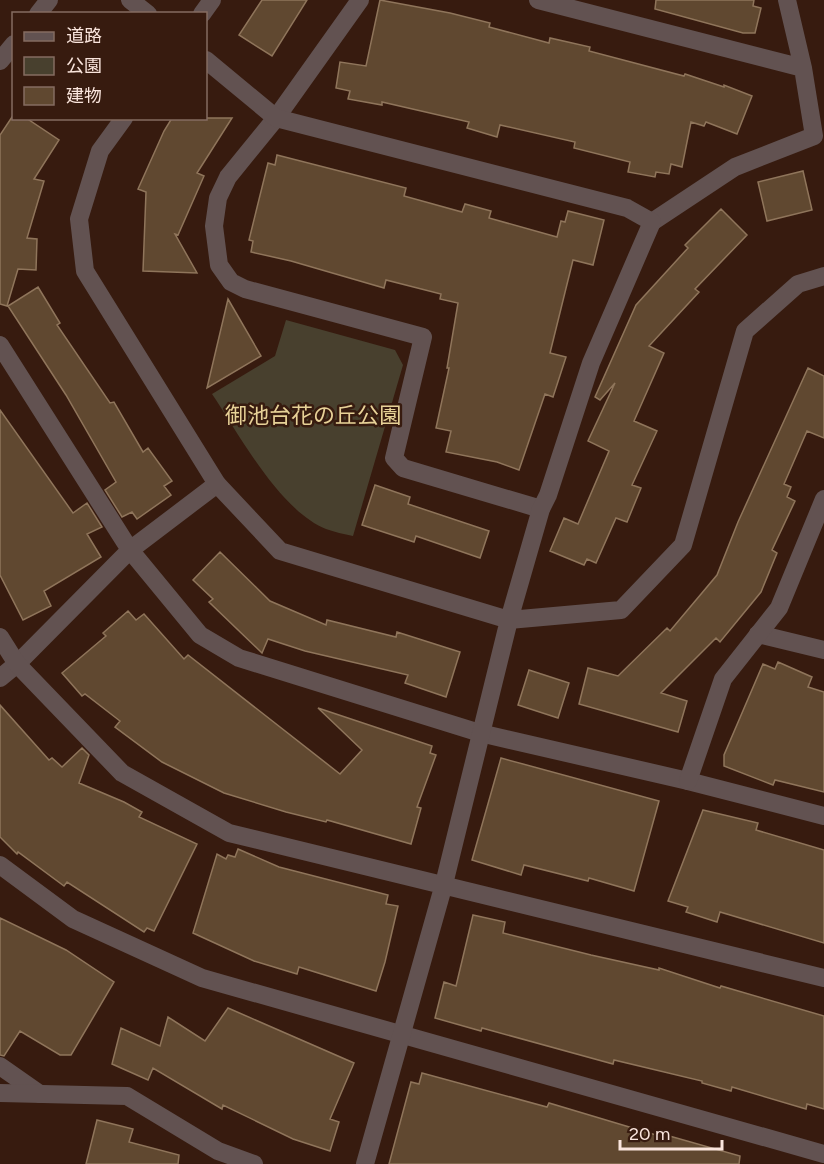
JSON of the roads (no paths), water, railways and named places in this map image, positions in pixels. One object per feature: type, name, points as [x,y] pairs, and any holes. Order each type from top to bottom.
[{"type":"street","points":[[40,12],[49,0]]},
{"type":"street","points":[[130,0],[145,12]]},
{"type":"street","points":[[360,0],[276,118],[228,177],[218,198],[214,226],[219,265],[231,282],[245,289],[423,337],[394,458],[403,468],[541,509]]},
{"type":"street","points":[[538,0],[803,68]]},
{"type":"street","points":[[365,1164],[444,884],[508,620],[541,509],[549,495],[591,363],[652,222],[735,167],[814,136],[803,68],[787,0]]},
{"type":"street","points":[[0,61],[12,46]]},
{"type":"street","points":[[207,61],[276,118],[627,208],[652,222]]},
{"type":"street","points":[[123,120],[100,151],[79,219],[85,271],[217,484],[280,551],[508,620],[621,610],[683,545],[745,331],[798,284],[824,276]]},
{"type":"street","points":[[0,345],[130,550],[200,635],[239,658],[480,733],[688,781],[824,816]]},
{"type":"street","points":[[0,678],[17,664],[130,550],[217,484]]},
{"type":"street","points":[[688,781],[723,679],[780,608],[824,499]]},
{"type":"street","points":[[758,634],[824,650]]},
{"type":"street","points":[[0,637],[17,664],[122,773],[229,833],[824,978]]},
{"type":"street","points":[[0,865],[73,919],[202,978],[824,1154]]},
{"type":"street","points":[[0,1066],[40,1094]]},
{"type":"street","points":[[0,1093],[127,1096],[218,1151],[254,1164]]},
{"type":"park label","name":"御池台花の丘公園","points":[[313,415]]}]
